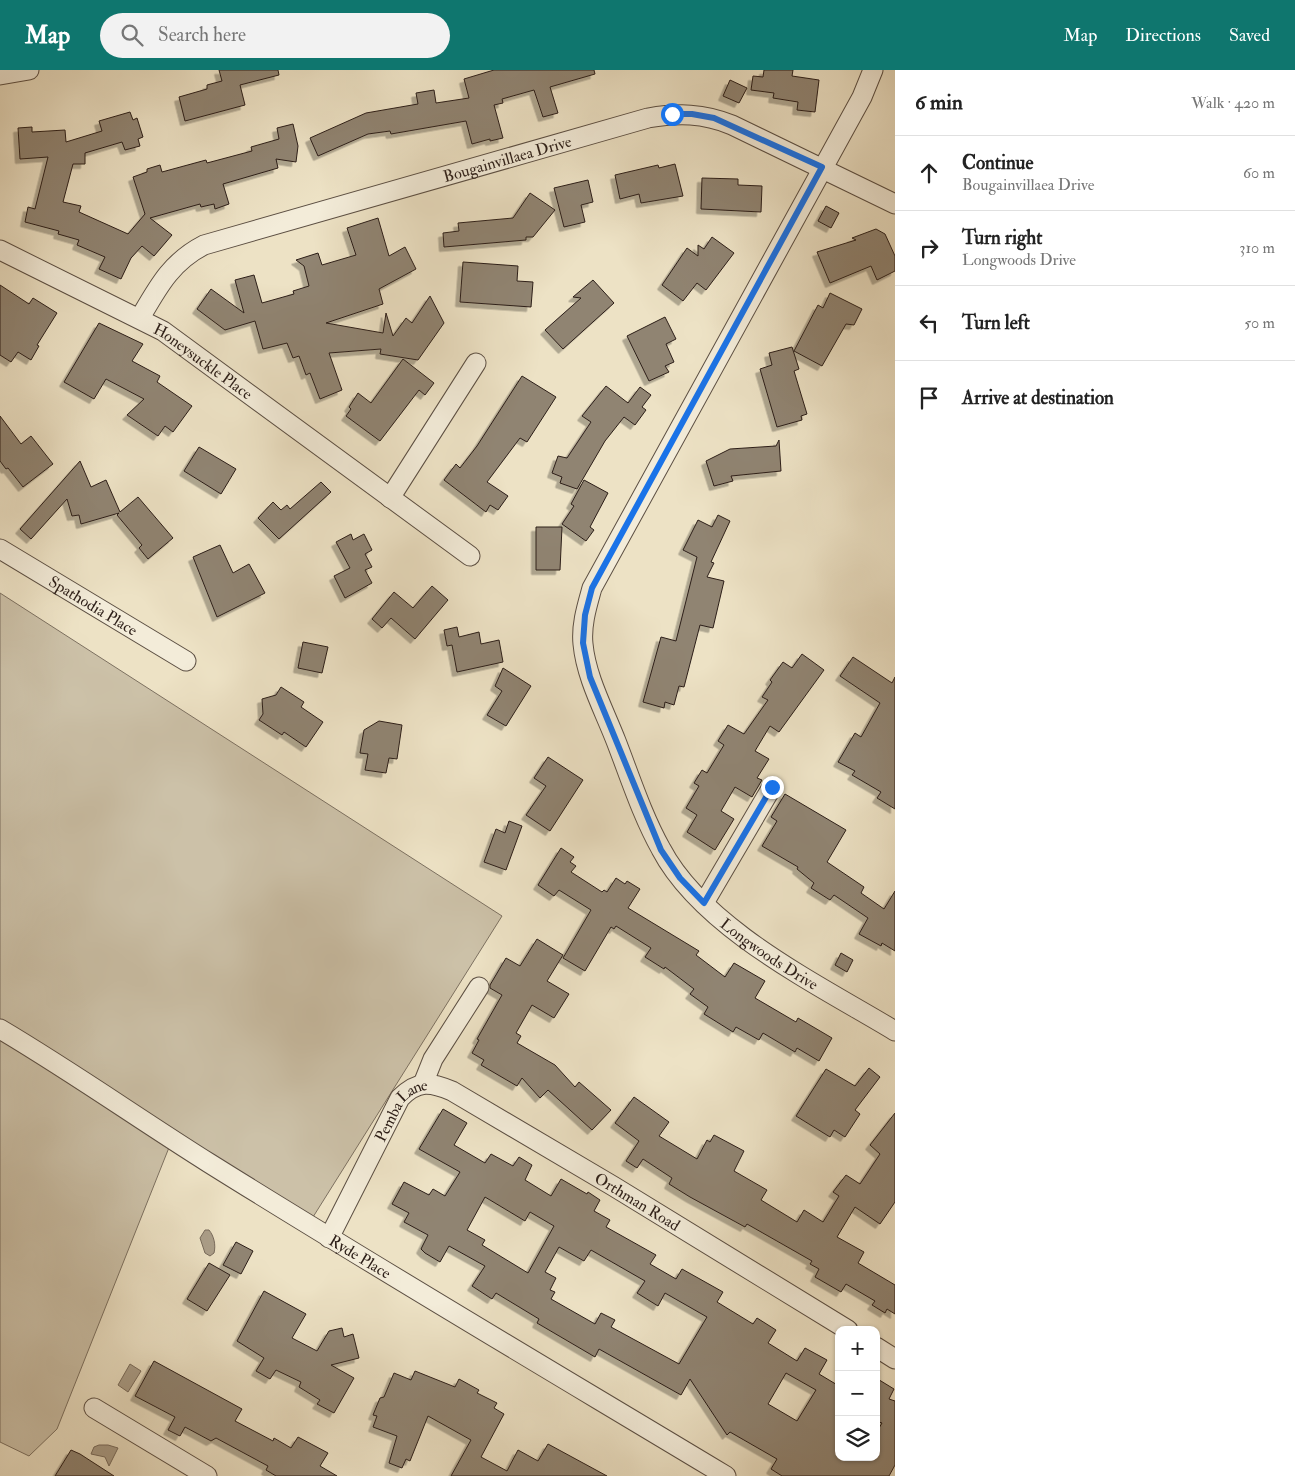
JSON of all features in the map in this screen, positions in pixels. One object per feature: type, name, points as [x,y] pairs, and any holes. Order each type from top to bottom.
[{"type":"street","points":[[0,75],[29,70]]},
{"type":"street","name":"Longwoods Drive","points":[[873,70],[862,97],[592,588],[585,615],[583,643],[590,677],[646,817],[661,850],[680,878],[727,924],[764,952],[895,1031]]},
{"type":"street","name":"Bougainvillaea Drive","points":[[140,318],[160,283],[172,268],[186,254],[204,245],[648,118],[672,114],[692,114],[714,118],[822,167],[895,204]]},
{"type":"street","name":"Honeysuckle Place","points":[[0,250],[163,331],[470,556]]},
{"type":"street","points":[[390,498],[476,363]]},
{"type":"street","name":"Spathodia Place","points":[[0,548],[186,661]]},
{"type":"street","points":[[704,903],[772,787]]},
{"type":"street","name":"Pemba Lane","points":[[329,1238],[400,1098],[410,1088],[423,1084],[433,1059],[479,987]]},
{"type":"street","name":"Ryde Place","points":[[0,1029],[61,1065],[172,1140],[329,1238],[726,1476]]},
{"type":"street","name":"Orthman Road","points":[[423,1084],[438,1085],[452,1091],[613,1186],[841,1326]]},
{"type":"street","points":[[880,1350],[895,1359]]},
{"type":"street","points":[[94,1408],[207,1476]]},
{"type":"shaded area","points":[[0,593],[502,916],[308,1225],[172,1140],[57,1429],[29,1456],[0,1442]]},
{"type":"shaded area","points":[[205,1230],[209,1230],[214,1241],[214,1253],[210,1256],[205,1253],[200,1238]]},
{"type":"shaded area","points":[[130,1364],[141,1371],[128,1392],[118,1385]]},
{"type":"shaded area","points":[[99,1445],[118,1448],[109,1466],[105,1457],[91,1454],[94,1447]]},
{"type":"building","points":[[219,70],[278,70],[279,75],[240,85],[245,105],[185,121],[179,97],[207,89],[207,85],[222,81]]},
{"type":"building","points":[[494,70],[594,70],[595,74],[550,87],[558,113],[543,117],[534,90],[502,99],[503,103],[494,105],[503,138],[490,141],[490,139],[472,144],[466,121],[391,134],[390,131],[368,134],[318,156],[310,138],[366,113],[418,104],[416,93],[434,90],[436,103],[469,98],[464,79]]},
{"type":"building","points":[[764,70],[793,70],[792,76],[819,80],[815,112],[797,110],[798,102],[773,98],[774,93],[751,90],[753,76],[763,77]]},
{"type":"building","points":[[730,80],[747,88],[739,103],[723,96]]},
{"type":"building","points":[[130,112],[133,120],[137,118],[143,137],[138,139],[140,146],[125,150],[122,142],[85,153],[85,164],[73,164],[63,202],[81,206],[79,212],[128,234],[145,214],[133,177],[147,172],[147,169],[160,165],[162,172],[206,160],[207,163],[252,151],[251,147],[279,139],[277,128],[293,124],[298,146],[296,162],[276,159],[278,168],[223,184],[229,204],[215,209],[214,204],[201,207],[200,204],[150,218],[172,235],[154,256],[142,246],[131,258],[121,279],[99,269],[105,257],[77,245],[79,240],[58,234],[59,231],[25,222],[28,207],[35,209],[48,157],[20,159],[18,128],[32,127],[32,132],[65,130],[66,142],[102,131],[99,121]]},
{"type":"building","points":[[675,164],[683,196],[641,203],[639,194],[620,199],[615,175],[658,165],[659,168]]},
{"type":"building","points":[[702,178],[738,179],[738,185],[762,186],[761,212],[701,209]]},
{"type":"building","points":[[588,180],[593,202],[581,205],[585,222],[564,227],[554,188]]},
{"type":"building","points":[[530,193],[555,210],[533,237],[526,237],[526,240],[444,247],[443,233],[459,231],[458,223],[513,218]]},
{"type":"building","points":[[826,206],[839,213],[831,228],[818,221]]},
{"type":"building","points":[[378,218],[389,256],[405,247],[416,269],[379,289],[383,304],[326,323],[383,333],[386,313],[393,336],[406,318],[412,323],[430,296],[444,323],[418,360],[380,354],[381,349],[329,353],[342,390],[320,399],[310,373],[306,375],[299,356],[293,358],[287,343],[263,349],[255,321],[225,330],[197,309],[211,289],[244,313],[235,280],[254,275],[262,303],[294,294],[293,291],[309,286],[304,266],[296,260],[318,253],[322,265],[356,255],[347,228]]},
{"type":"building","points":[[876,229],[885,234],[895,256],[895,271],[877,280],[871,266],[830,283],[817,252],[856,240],[852,238]]},
{"type":"building","points":[[712,237],[734,253],[706,290],[697,283],[683,301],[662,285],[687,248],[698,256],[698,245],[704,249]]},
{"type":"building","points":[[463,262],[518,266],[517,281],[533,282],[531,307],[460,302]]},
{"type":"building","points":[[593,280],[614,303],[563,349],[545,330],[581,298],[573,297]]},
{"type":"building","points":[[0,285],[29,304],[33,298],[57,313],[37,345],[39,346],[31,360],[18,352],[11,362],[0,355]]},
{"type":"building","points":[[830,293],[862,309],[854,325],[846,324],[822,366],[794,351],[818,305],[823,308]]},
{"type":"building","points":[[665,317],[676,339],[666,344],[674,362],[665,366],[669,372],[649,381],[627,336]]},
{"type":"building","points":[[99,323],[143,344],[132,361],[160,376],[157,382],[192,406],[173,432],[165,426],[158,436],[127,415],[144,399],[106,379],[94,399],[64,382]]},
{"type":"building","points":[[792,347],[799,369],[794,371],[807,414],[801,416],[802,420],[777,427],[760,369],[772,365],[769,353]]},
{"type":"building","points":[[403,359],[434,383],[425,395],[419,390],[380,441],[346,416],[351,409],[349,407],[358,393],[371,403]]},
{"type":"building","points":[[522,376],[556,397],[527,442],[520,438],[487,482],[508,496],[498,510],[490,505],[486,512],[444,480],[456,464],[460,468],[477,446]]},
{"type":"building","points":[[606,386],[628,403],[640,387],[651,395],[642,407],[646,410],[635,425],[624,417],[605,441],[577,489],[560,483],[562,477],[552,473],[558,456],[567,458],[591,422],[582,416]]},
{"type":"building","points":[[0,416],[21,444],[31,436],[53,464],[23,487],[0,461]]},
{"type":"building","points":[[779,440],[781,471],[731,476],[733,481],[714,486],[706,461],[730,449],[776,446]]},
{"type":"building","points":[[199,447],[236,469],[221,494],[184,471]]},
{"type":"building","points":[[80,461],[91,487],[106,480],[120,512],[138,497],[173,538],[148,559],[139,548],[142,545],[117,515],[119,513],[81,524],[79,515],[72,516],[67,499],[31,539],[20,529]]},
{"type":"building","points":[[584,480],[608,493],[590,527],[594,530],[586,541],[562,524],[574,506],[571,504]]},
{"type":"building","points":[[321,482],[331,492],[279,539],[258,518],[273,502],[281,510],[287,505],[290,509]]},
{"type":"building","points":[[718,515],[730,521],[711,562],[714,563],[707,577],[724,581],[713,628],[700,625],[684,687],[679,686],[674,705],[665,702],[664,708],[643,702],[661,637],[676,641],[697,557],[683,550],[698,520],[712,527]]},
{"type":"building","points":[[536,527],[562,527],[560,570],[536,570]]},
{"type":"building","points":[[351,534],[353,540],[364,534],[372,550],[365,554],[372,567],[365,570],[372,583],[345,598],[334,576],[350,568],[336,542]]},
{"type":"building","points":[[220,545],[233,573],[249,564],[265,593],[217,617],[193,557]]},
{"type":"building","points":[[432,586],[448,600],[415,639],[391,618],[382,628],[372,619],[394,592],[413,608]]},
{"type":"building","points":[[457,627],[459,637],[479,632],[481,644],[499,640],[503,662],[457,672],[452,645],[447,646],[444,630]]},
{"type":"building","points":[[303,642],[328,647],[322,673],[298,668]]},
{"type":"building","points":[[802,654],[824,670],[779,732],[770,726],[755,751],[769,759],[757,778],[762,780],[752,797],[735,787],[721,811],[734,819],[715,850],[687,832],[697,815],[686,808],[699,786],[694,783],[702,770],[707,773],[724,745],[718,741],[728,725],[744,734],[768,700],[762,697],[772,682],[770,680],[783,662],[792,668]]},
{"type":"building","points":[[853,657],[892,683],[895,677],[895,809],[877,798],[881,792],[852,775],[855,771],[838,762],[855,733],[861,737],[880,703],[840,676]]},
{"type":"building","points":[[503,668],[531,686],[506,726],[487,715],[502,691],[495,686]]},
{"type":"building","points":[[281,687],[304,702],[301,707],[323,722],[306,747],[284,732],[282,735],[259,720],[263,714],[262,699],[276,695]]},
{"type":"building","points":[[379,721],[402,725],[397,759],[389,758],[386,773],[365,770],[368,754],[360,753],[364,730]]},
{"type":"building","points":[[548,757],[583,780],[550,831],[526,815],[546,786],[534,778]]},
{"type":"building","points":[[785,794],[846,830],[827,862],[864,887],[861,893],[884,909],[895,891],[895,951],[882,943],[881,946],[859,934],[868,918],[834,895],[830,900],[811,888],[814,883],[797,869],[798,867],[762,846],[777,821],[771,817]]},
{"type":"building","points":[[509,821],[522,826],[506,870],[484,862],[496,829],[505,833]]},
{"type":"building","points":[[561,848],[574,857],[570,862],[576,866],[571,872],[602,892],[604,890],[607,892],[616,878],[625,884],[627,881],[640,889],[628,908],[699,951],[696,955],[725,977],[734,963],[765,981],[755,998],[796,1022],[798,1018],[832,1038],[819,1061],[797,1048],[795,1052],[763,1033],[759,1040],[736,1027],[733,1032],[704,1014],[708,1007],[690,994],[694,989],[665,967],[664,969],[645,957],[651,948],[616,926],[614,929],[611,927],[585,971],[563,958],[591,910],[559,890],[554,896],[538,885]]},
{"type":"building","points":[[537,939],[563,955],[547,981],[569,994],[554,1018],[532,1005],[516,1033],[521,1036],[517,1043],[555,1065],[575,1087],[579,1082],[611,1110],[592,1130],[548,1090],[540,1098],[522,1078],[517,1086],[481,1065],[484,1060],[472,1053],[479,1040],[477,1039],[502,995],[490,988],[490,985],[506,958],[520,966]]},
{"type":"building","points":[[841,953],[853,960],[847,972],[835,965]]},
{"type":"building","points":[[869,1068],[880,1077],[855,1110],[860,1114],[845,1137],[834,1130],[830,1137],[796,1116],[826,1069],[855,1086]]},
{"type":"building","points":[[634,1097],[669,1122],[659,1136],[697,1159],[707,1140],[710,1142],[714,1135],[744,1151],[734,1171],[767,1190],[761,1200],[797,1222],[804,1210],[823,1222],[839,1196],[833,1192],[846,1175],[860,1184],[880,1154],[870,1145],[895,1113],[895,1202],[880,1224],[855,1207],[837,1237],[864,1252],[858,1263],[895,1285],[895,1314],[887,1309],[885,1313],[872,1305],[875,1301],[846,1284],[841,1292],[815,1277],[819,1269],[810,1264],[812,1261],[747,1224],[745,1227],[690,1197],[669,1184],[672,1178],[643,1159],[637,1168],[626,1161],[639,1141],[615,1123]]},
{"type":"building","points":[[443,1109],[467,1123],[454,1145],[485,1163],[491,1154],[513,1166],[519,1157],[532,1165],[525,1180],[551,1196],[561,1179],[587,1194],[588,1192],[600,1200],[594,1211],[610,1220],[606,1227],[656,1255],[650,1264],[676,1279],[682,1269],[723,1292],[717,1302],[753,1324],[757,1318],[776,1330],[768,1343],[797,1361],[805,1348],[827,1360],[819,1374],[835,1384],[835,1461],[880,1461],[880,1426],[882,1423],[880,1422],[880,1380],[894,1389],[889,1399],[895,1401],[895,1465],[889,1476],[782,1476],[771,1469],[777,1459],[730,1432],[727,1435],[690,1379],[681,1395],[599,1349],[595,1357],[537,1323],[539,1319],[496,1293],[492,1299],[472,1286],[485,1266],[449,1246],[440,1262],[425,1253],[421,1249],[428,1235],[404,1222],[409,1213],[392,1204],[404,1182],[429,1195],[433,1189],[445,1196],[460,1172],[419,1149]],"holes":[[[485,1197],[525,1221],[530,1212],[554,1226],[528,1273],[482,1245],[485,1240],[467,1230]],[[559,1247],[584,1261],[591,1250],[645,1281],[637,1293],[658,1306],[665,1293],[707,1317],[679,1364],[611,1327],[615,1320],[601,1313],[595,1324],[551,1299],[555,1292],[550,1290],[556,1278],[545,1272]],[[786,1373],[816,1390],[797,1421],[768,1404]]]},
{"type":"building","points":[[236,1242],[253,1251],[241,1274],[223,1265]]},
{"type":"building","points":[[209,1263],[230,1275],[207,1311],[187,1299]]},
{"type":"building","points":[[264,1291],[306,1314],[292,1338],[317,1351],[329,1331],[342,1328],[344,1337],[353,1334],[359,1358],[331,1365],[354,1378],[334,1413],[317,1404],[320,1400],[299,1387],[301,1382],[276,1370],[270,1379],[256,1371],[264,1358],[237,1341]]},
{"type":"building","points":[[154,1361],[242,1409],[235,1421],[273,1441],[274,1438],[291,1448],[298,1437],[328,1453],[320,1466],[337,1476],[276,1476],[266,1470],[268,1466],[216,1438],[211,1441],[185,1427],[180,1436],[168,1430],[175,1417],[135,1396]]},
{"type":"building","points":[[415,1371],[455,1387],[459,1379],[479,1390],[477,1393],[497,1403],[494,1408],[504,1414],[481,1457],[507,1471],[518,1450],[538,1461],[548,1444],[607,1476],[451,1476],[471,1440],[428,1416],[410,1461],[406,1459],[402,1468],[389,1463],[397,1436],[373,1427],[377,1416],[373,1415],[380,1398],[384,1397],[394,1373],[411,1380]]},
{"type":"building","points":[[71,1450],[80,1454],[114,1476],[55,1476]]},
{"type":"route","points":[[672,114],[692,114],[714,118],[822,167],[592,588],[585,615],[583,643],[590,677],[661,850],[680,878],[704,903],[772,787]]}]
